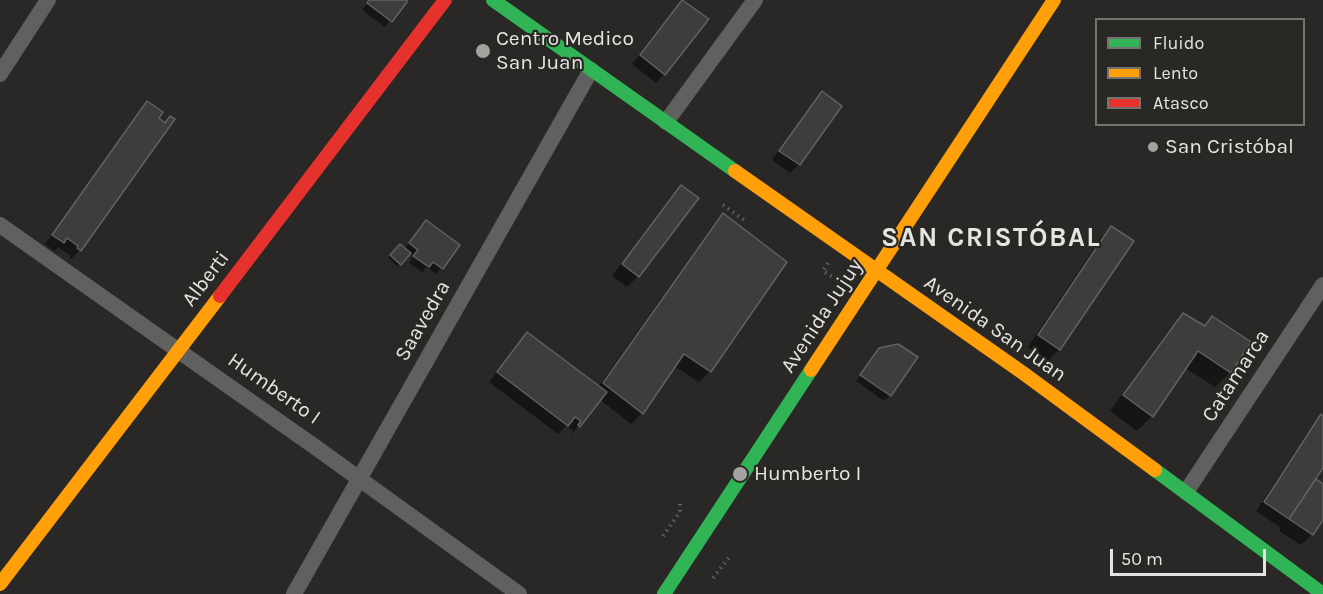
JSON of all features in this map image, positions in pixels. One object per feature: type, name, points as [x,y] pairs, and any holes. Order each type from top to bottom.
[{"type":"main road","name":"Alberti","points":[[0,584],[445,0]]},
{"type":"main road","name":"Avenida San Juan","points":[[493,0],[877,270],[1186,492],[1314,591]]},
{"type":"main road","name":"Avenida Jujuy","points":[[664,594],[1054,0]]},
{"type":"street","points":[[0,74],[48,0]]},
{"type":"street","points":[[666,122],[755,0]]},
{"type":"street","name":"Saavedra","points":[[294,594],[591,70]]},
{"type":"street","name":"Humberto I","points":[[0,225],[360,478],[519,594]]},
{"type":"street","name":"Catamarca","points":[[1186,492],[1323,285]]},
{"type":"path","points":[[723,204],[744,220]]},
{"type":"path","points":[[663,536],[680,512],[680,504]]},
{"type":"path","points":[[713,578],[731,555]]},
{"type":"building","points":[[369,0],[407,0],[407,2],[392,22],[367,3]]},
{"type":"building","points":[[682,0],[709,19],[665,75],[640,55]]},
{"type":"building","points":[[822,91],[842,106],[800,165],[779,151]]},
{"type":"building","points":[[147,101],[163,112],[159,118],[165,123],[170,116],[175,119],[81,251],[67,238],[64,243],[52,235]]},
{"type":"building","points":[[681,185],[699,198],[639,277],[622,264]]},
{"type":"building","points":[[723,213],[787,262],[711,372],[684,354],[643,414],[603,383]]},
{"type":"building","points":[[426,220],[460,245],[443,269],[433,262],[429,267],[413,256],[418,250],[409,243]]},
{"type":"building","points":[[1111,226],[1134,241],[1060,350],[1038,335]]},
{"type":"building","points":[[400,244],[411,253],[401,265],[390,255]]},
{"type":"building","points":[[1183,313],[1205,326],[1212,316],[1251,342],[1231,373],[1198,351],[1153,417],[1123,395]]},
{"type":"building","points":[[527,332],[607,392],[580,427],[578,425],[581,421],[575,417],[568,426],[497,372]]},
{"type":"building","points":[[898,344],[918,357],[891,396],[860,375],[879,348]]},
{"type":"building","points":[[1321,414],[1323,416],[1323,468],[1289,519],[1264,502]]},
{"type":"building","points":[[1316,479],[1323,484],[1323,520],[1313,535],[1289,519]]},
{"type":"traffic: fast","points":[[493,0],[735,171]]},
{"type":"traffic: fast","points":[[664,594],[811,370]]},
{"type":"traffic: fast","points":[[1155,470],[1323,594]]},
{"type":"traffic: slow","points":[[811,370],[1054,0]]},
{"type":"traffic: slow","points":[[735,171],[1023,373],[1155,470]]},
{"type":"traffic: slow","points":[[0,584],[220,296]]},
{"type":"traffic: jam","points":[[220,296],[445,0]]},
{"type":"place","name":"Centro Medico San Juan","points":[[483,51]]},
{"type":"place","name":"San Cristóbal","points":[[1153,147]]},
{"type":"place","name":"Humberto I","points":[[740,474]]},
{"type":"district","name":"SAN CRISTÓBAL","points":[[991,238]]}]
